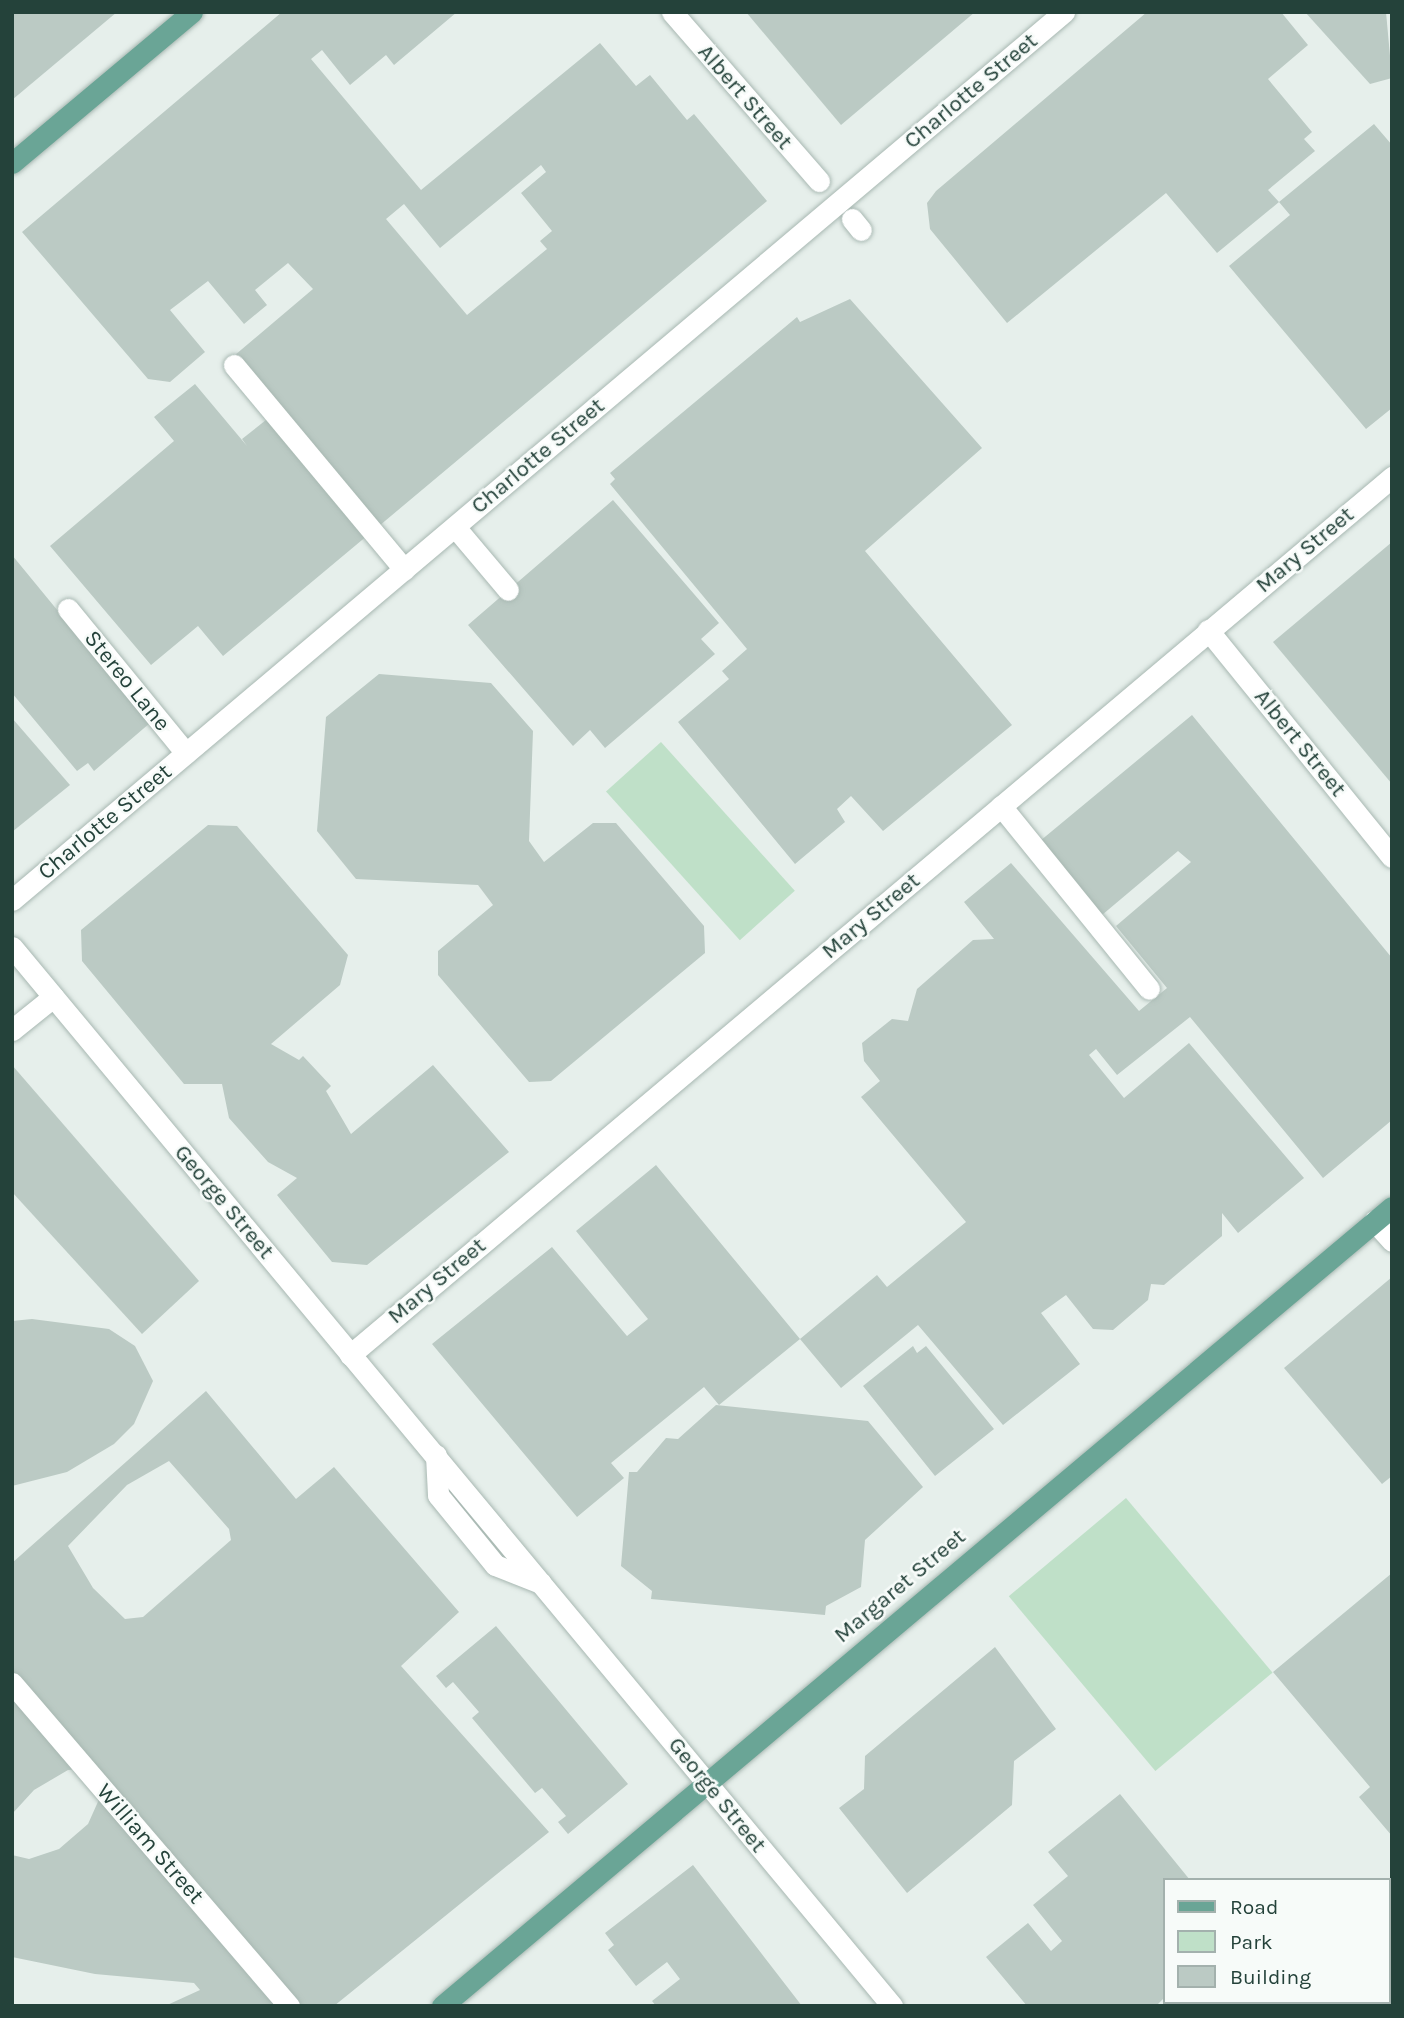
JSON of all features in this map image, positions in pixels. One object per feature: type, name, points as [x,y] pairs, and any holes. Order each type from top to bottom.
[{"type":"main road","points":[[12,163],[192,12]]},
{"type":"main road","name":"Margaret Street","points":[[442,2006],[1392,1206]]},
{"type":"street","name":"Albert Street","points":[[671,12],[819,181]]},
{"type":"street","name":"Charlotte Street","points":[[12,900],[1064,12]]},
{"type":"street","points":[[234,365],[404,569]]},
{"type":"street","name":"Mary Street","points":[[350,1355],[1392,477]]},
{"type":"street","points":[[455,527],[508,590]]},
{"type":"street","name":"Stereo Lane","points":[[68,609],[186,753]]},
{"type":"street","name":"Albert Street","points":[[1208,630],[1392,857]]},
{"type":"street","points":[[1000,806],[1149,989]]},
{"type":"street","name":"George Street","points":[[12,947],[892,2006]]},
{"type":"street","points":[[12,1030],[53,997]]},
{"type":"street","points":[[1374,1221],[1392,1241]]},
{"type":"street","name":"William Street","points":[[12,1683],[289,2006]]},
{"type":"green space","points":[[661,742],[795,891],[740,940],[606,792]]},
{"type":"green space","points":[[1126,1498],[1273,1673],[1155,1771],[1009,1596]]},
{"type":"building","points":[[12,12],[117,12],[12,100]]},
{"type":"building","points":[[282,12],[457,12],[394,65],[386,55],[350,85],[322,50],[311,59],[421,190],[600,43],[636,86],[650,75],[687,120],[694,114],[767,201],[379,526],[235,355],[313,289],[288,263],[255,290],[267,305],[244,324],[208,281],[170,310],[205,352],[170,382],[148,379],[22,232]],"holes":[[[541,165],[546,172],[521,193],[552,231],[540,241],[547,249],[467,315],[386,219],[404,204],[440,248]]]},
{"type":"building","points":[[746,12],[975,12],[841,125]]},
{"type":"building","points":[[1147,12],[1281,12],[1308,45],[1268,79],[1312,132],[1304,139],[1315,151],[1268,190],[1279,202],[1217,253],[1166,193],[1007,323],[930,229],[927,203],[936,191]]},
{"type":"building","points":[[1305,12],[1386,12],[1392,78],[1370,84]]},
{"type":"building","points":[[1374,124],[1392,145],[1392,408],[1366,429],[1229,266],[1290,215],[1279,202]]},
{"type":"building","points":[[850,299],[982,448],[865,551],[1012,725],[883,831],[851,796],[837,809],[845,822],[795,864],[678,722],[729,679],[722,671],[747,649],[610,484],[615,479],[610,473],[797,317],[800,322]]},
{"type":"building","points":[[195,384],[247,446],[242,439],[271,416],[368,535],[223,656],[198,626],[151,665],[50,546],[174,441],[154,417]]},
{"type":"building","points":[[613,500],[719,623],[701,639],[715,654],[605,748],[590,730],[573,746],[468,625]]},
{"type":"building","points":[[1392,542],[1392,784],[1273,642]]},
{"type":"building","points":[[12,555],[150,723],[94,771],[88,763],[77,771],[12,693]]},
{"type":"building","points":[[379,674],[491,683],[533,731],[529,841],[544,862],[593,823],[616,823],[704,926],[705,953],[551,1081],[529,1082],[438,975],[438,951],[493,905],[478,885],[356,879],[317,831],[326,717]]},
{"type":"building","points":[[1192,715],[1392,958],[1392,1120],[1323,1178],[1190,1017],[1117,1075],[1096,1049],[1089,1055],[1124,1098],[1189,1043],[1304,1178],[1238,1233],[1222,1213],[1222,1236],[1164,1285],[1151,1284],[1148,1300],[1113,1330],[1093,1329],[1066,1295],[1041,1313],[1080,1364],[1003,1425],[918,1325],[841,1388],[800,1339],[877,1275],[887,1287],[966,1222],[861,1097],[880,1081],[864,1061],[862,1043],[892,1019],[908,1021],[917,989],[973,940],[994,939],[964,902],[1011,863],[1139,1011],[1167,988],[1116,926],[1191,862],[1178,851],[1102,915],[1040,841]]},
{"type":"building","points":[[12,718],[70,785],[12,832]]},
{"type":"building","points":[[208,825],[237,826],[348,955],[340,985],[271,1044],[299,1060],[303,1056],[331,1086],[326,1091],[351,1134],[433,1065],[509,1152],[367,1265],[332,1262],[277,1195],[297,1178],[268,1162],[229,1118],[222,1084],[184,1084],[82,961],[81,930]]},
{"type":"building","points":[[12,1065],[199,1281],[142,1334],[12,1192]]},
{"type":"building","points":[[656,1165],[800,1339],[719,1405],[704,1387],[611,1463],[624,1478],[577,1517],[432,1344],[552,1247],[627,1336],[648,1319],[576,1231]]},
{"type":"building","points":[[1392,1277],[1392,1476],[1382,1484],[1284,1368]]},
{"type":"building","points":[[32,1319],[109,1329],[135,1346],[153,1381],[134,1424],[114,1444],[67,1472],[12,1486],[12,1321]]},
{"type":"building","points":[[913,1346],[917,1353],[926,1346],[994,1429],[935,1476],[863,1386]]},
{"type":"building","points":[[206,1391],[296,1499],[334,1467],[459,1612],[401,1666],[549,1832],[334,2006],[165,2006],[200,1990],[194,1983],[95,1974],[12,1957],[12,1855],[29,1859],[59,1849],[88,1824],[101,1795],[80,1769],[68,1770],[34,1790],[12,1814],[12,1563]],"holes":[[[169,1461],[229,1529],[231,1540],[143,1617],[125,1619],[93,1588],[68,1546],[127,1485]]]},
{"type":"building","points":[[716,1405],[868,1421],[923,1487],[865,1540],[861,1587],[826,1606],[825,1615],[651,1599],[652,1591],[621,1566],[629,1472],[637,1472],[666,1438],[678,1439]]},
{"type":"building","points":[[1392,1573],[1392,1836],[1359,1797],[1370,1787],[1273,1672]]},
{"type":"building","points":[[496,1626],[628,1784],[568,1834],[558,1822],[566,1816],[542,1788],[535,1793],[472,1718],[479,1712],[453,1682],[446,1688],[436,1676]]},
{"type":"building","points":[[995,1647],[1056,1729],[1014,1761],[1012,1805],[907,1893],[839,1808],[864,1789],[865,1756]]},
{"type":"building","points":[[1120,1794],[1188,1878],[1162,1878],[1162,2000],[1156,2006],[1027,2006],[986,1957],[1028,1923],[1051,1951],[1062,1941],[1033,1905],[1068,1876],[1048,1852]]},
{"type":"building","points":[[693,1865],[802,2006],[656,2006],[652,2001],[680,1979],[667,1962],[636,1986],[608,1950],[614,1945],[605,1933]]}]
